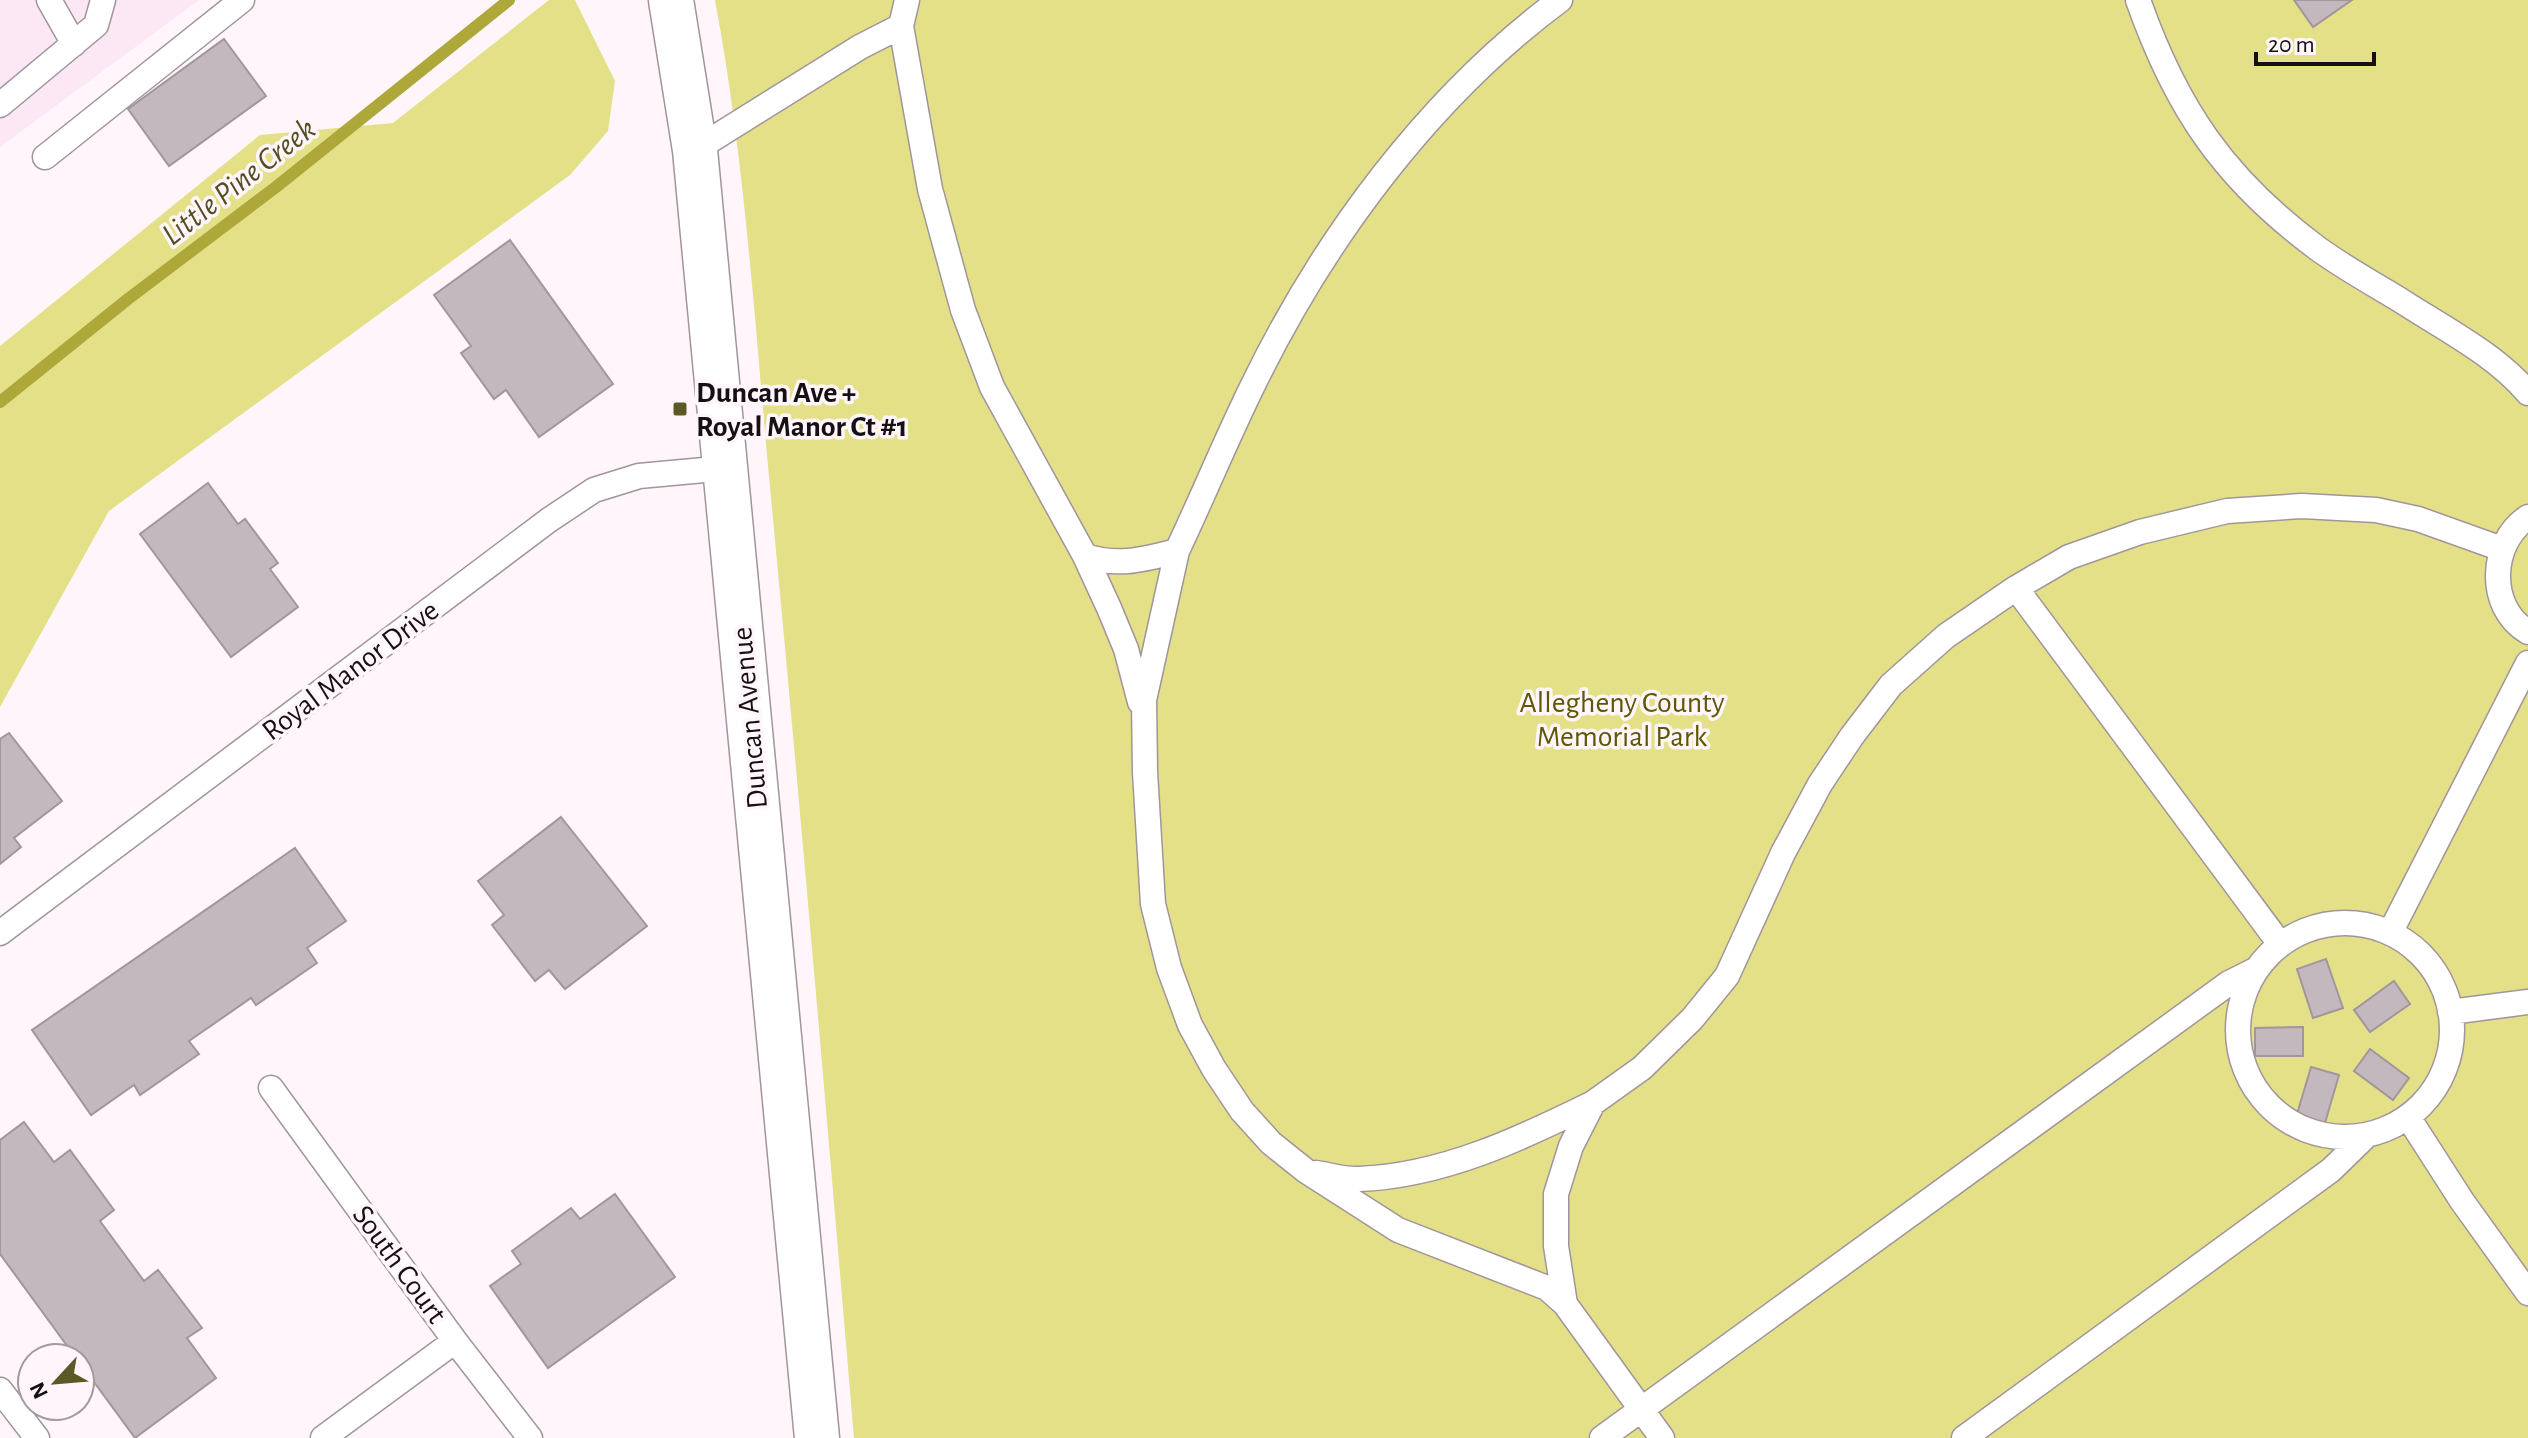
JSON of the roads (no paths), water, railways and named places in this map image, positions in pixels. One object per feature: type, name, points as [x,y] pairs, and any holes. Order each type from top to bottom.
[{"type":"main road","name":"Duncan Avenue","points":[[671,0],[695,150],[817,1438]]},
{"type":"lane","points":[[49,0],[74,44]]},
{"type":"lane","points":[[0,105],[96,25],[103,0]]},
{"type":"lane","points":[[45,157],[242,0]]},
{"type":"lane","points":[[907,0],[901,26],[930,189],[963,310],[992,387],[1085,556],[1126,649],[1144,717]]},
{"type":"lane","points":[[1560,0],[1504,44],[1412,138],[1331,248],[1254,383],[1177,551],[1147,686],[1144,717],[1147,846],[1152,890],[1169,968],[1190,1025],[1242,1111],[1271,1143],[1306,1171],[1398,1230],[1547,1288],[1565,1304],[1662,1438]]},
{"type":"lane","points":[[2138,0],[2152,42],[2189,116],[2226,166],[2318,249],[2454,334],[2515,377],[2528,393]]},
{"type":"lane","points":[[695,150],[860,47],[901,26]]},
{"type":"lane","name":"Royal Manor Drive","points":[[0,933],[549,520],[594,490],[639,476],[726,468]]},
{"type":"lane","points":[[1306,1171],[1355,1179],[1397,1176],[1516,1141],[1593,1103],[1642,1068],[1692,1019],[1727,976],[1783,853],[1820,784],[1891,685],[1946,636],[2016,588],[2069,557],[2140,532],[2227,511],[2302,506],[2376,510],[2418,519],[2502,549]]},
{"type":"lane","points":[[2528,517],[2520,523],[2502,549],[2497,578],[2505,606],[2528,632]]},
{"type":"lane","points":[[1085,556],[1106,563],[1140,560],[1177,551]]},
{"type":"lane","points":[[2016,588],[2280,944]]},
{"type":"lane","points":[[2390,933],[2528,663]]},
{"type":"lane","points":[[1602,1438],[2229,983],[2255,970],[2280,944],[2311,928],[2356,923],[2390,933],[2409,944],[2440,979],[2450,1012],[2452,1041],[2446,1067],[2431,1095],[2408,1117],[2366,1136],[2342,1138],[2310,1132],[2277,1114],[2257,1092],[2243,1064],[2238,1036],[2241,1004],[2255,970]]},
{"type":"lane","points":[[2450,1012],[2528,1002]]},
{"type":"lane","name":"South Court","points":[[271,1088],[455,1341],[530,1438]]},
{"type":"lane","points":[[1565,1304],[1556,1246],[1556,1194],[1571,1146],[1593,1103]]},
{"type":"lane","points":[[2408,1117],[2462,1201],[2528,1293]]},
{"type":"lane","points":[[1964,1438],[2331,1170],[2366,1136]]},
{"type":"lane","points":[[323,1438],[455,1341]]},
{"type":"lane","points":[[0,1390],[37,1438]]},
{"type":"waterway","name":"Little Pine Creek","points":[[0,402],[509,0]]},
{"type":"place","name":"Duncan Ave + Royal Manor Ct #1","points":[[680,409]]},
{"type":"park label","name":"Allegheny County Memorial Park","points":[[1622,719]]}]
